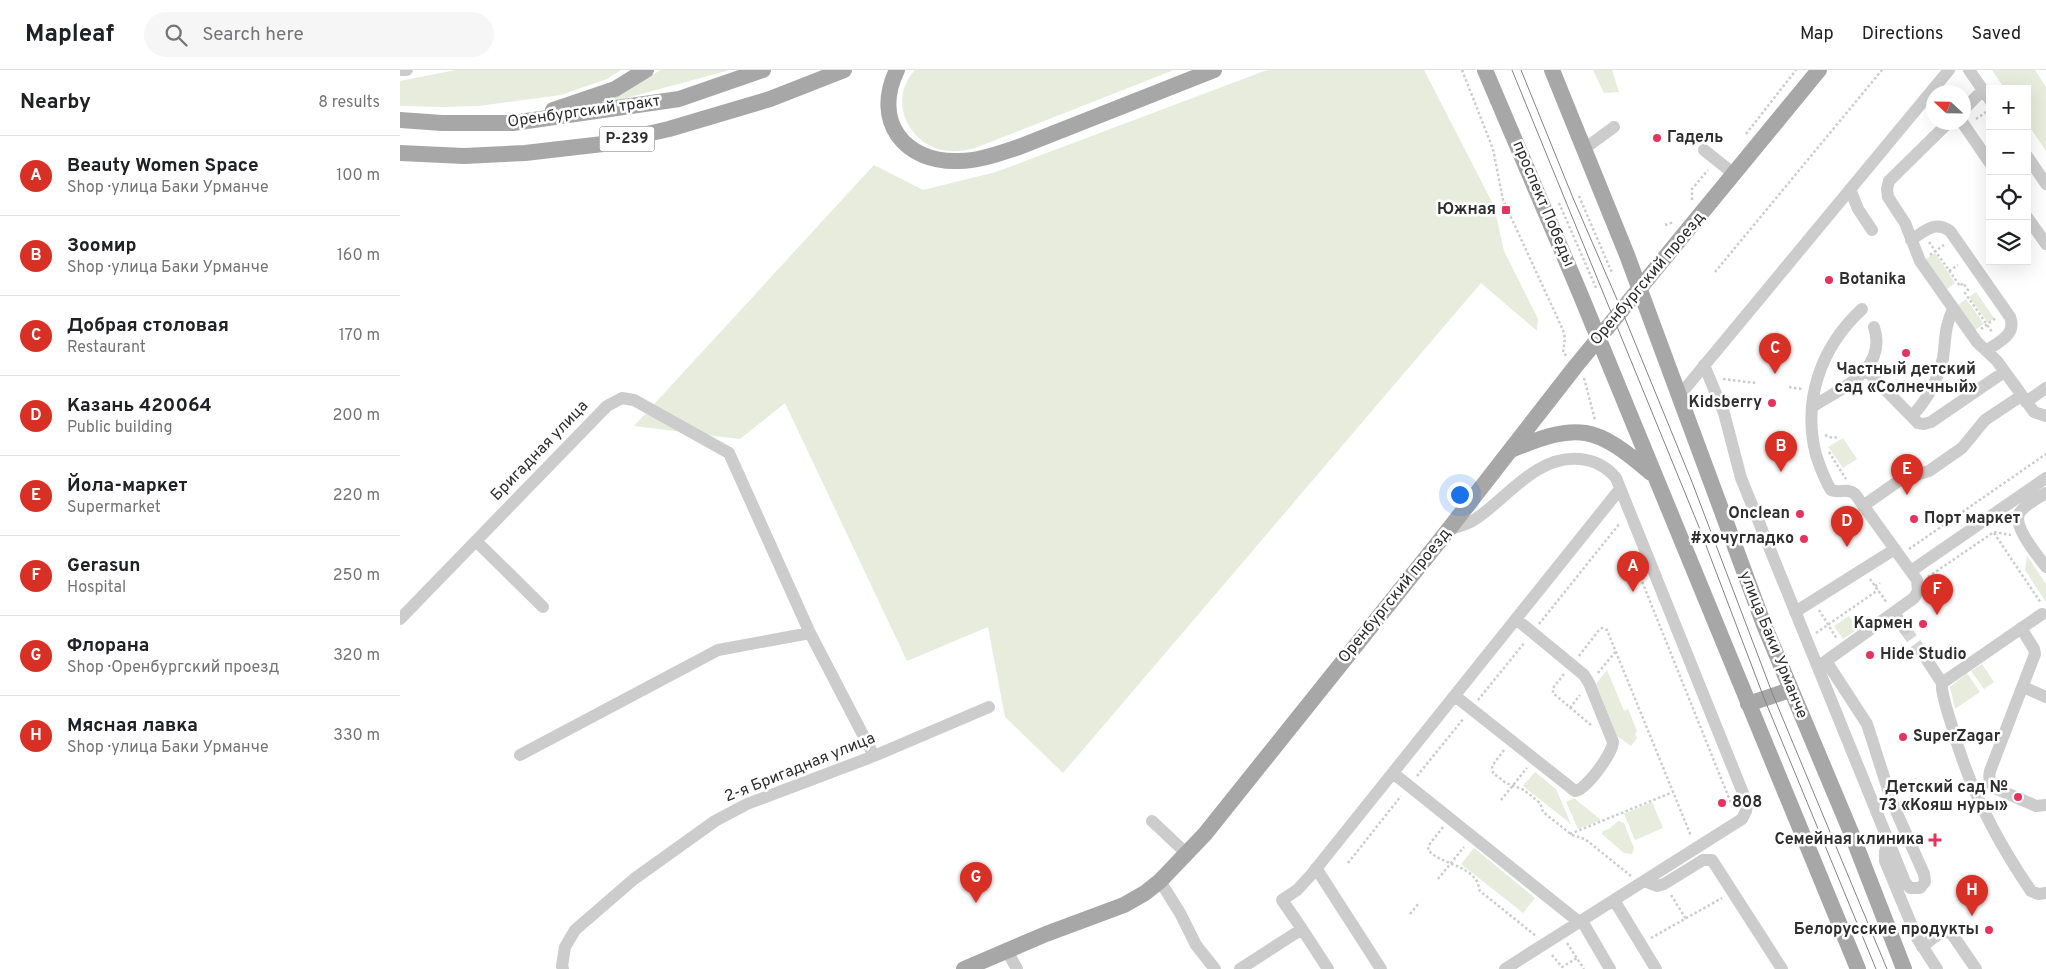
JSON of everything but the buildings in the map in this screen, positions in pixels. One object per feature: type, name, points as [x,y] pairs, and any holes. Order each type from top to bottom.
[{"type":"main road","points":[[513,123],[615,89],[646,70]]},
{"type":"main road","name":"Оренбургский тракт","points":[[400,120],[442,123],[513,123],[680,99],[762,70]]},
{"type":"main road","name":"Оренбургский тракт","points":[[400,153],[464,156],[517,154],[603,144],[669,129],[770,99],[844,70]]},
{"type":"main road","points":[[897,70],[892,80],[887,108],[891,124],[898,136],[906,145],[930,158],[958,162],[990,156],[1019,147],[1214,70]]},
{"type":"main road","name":"проспект Победы","points":[[1485,70],[1598,339]]},
{"type":"main road","points":[[1552,70],[1640,289]]},
{"type":"main road","name":"Оренбургский проезд","points":[[964,969],[1046,934],[1124,905],[1160,881],[1187,854],[1449,529],[1598,339],[1819,70]]},
{"type":"main road","name":"улица Баки Урманче","points":[[1640,289],[1790,690],[1850,830],[1904,969]]},
{"type":"main road","points":[[1598,339],[1858,969]]},
{"type":"main road","points":[[1509,451],[1549,435],[1578,432],[1595,435],[1612,442],[1654,476]]},
{"type":"main road","points":[[1748,704],[1790,690]]},
{"type":"street","points":[[400,70],[406,70]]},
{"type":"street","points":[[615,89],[629,70]]},
{"type":"street","points":[[1679,396],[1707,371],[1850,189],[1949,70]]},
{"type":"street","points":[[1969,70],[1986,95],[1971,105]]},
{"type":"street","points":[[1584,150],[1614,127]]},
{"type":"street","points":[[1941,130],[1889,181],[1888,198],[1904,223],[1920,261],[1953,309],[2036,413],[2046,416]]},
{"type":"street","points":[[1967,130],[1986,157]]},
{"type":"street","points":[[1704,150],[1734,174]]},
{"type":"street","points":[[2031,162],[2046,184]]},
{"type":"street","points":[[1850,189],[1858,209],[1872,230]]},
{"type":"street","points":[[2029,220],[2045,239]]},
{"type":"street","points":[[1911,240],[1932,226],[1946,228],[1955,237],[2006,311],[2011,320],[2012,328],[2008,336],[1986,351]]},
{"type":"street","points":[[1822,664],[1914,598],[1918,591],[1918,583],[1911,571],[1855,494],[1849,490],[1833,491],[1827,484],[1819,465],[1814,444],[1812,407],[1817,377],[1824,358],[1841,330],[1862,309]]},
{"type":"street","points":[[1912,416],[1927,398],[1939,373],[1945,327],[1953,309]]},
{"type":"street","points":[[1812,407],[1866,371],[1876,352],[1877,342],[1874,327]]},
{"type":"street","points":[[1707,371],[1724,413],[1741,478],[1806,640],[1867,724],[1890,797],[1924,874],[1924,882],[1920,888],[1913,889],[1907,886],[1888,841],[1822,664]]},
{"type":"street","points":[[1866,371],[1918,423],[1928,424],[2004,372]]},
{"type":"street","points":[[1863,506],[1900,480],[1929,471],[1962,448],[1985,420],[2046,388]]},
{"type":"street","name":"Бригадная улица","points":[[400,619],[607,406],[622,398],[634,400],[730,453],[810,633]]},
{"type":"street","points":[[1449,529],[1460,527],[1477,518],[1529,475],[1550,464],[1575,459],[1596,462],[1612,474],[1620,489],[1747,804],[1742,819],[1561,934],[1540,940],[1505,969]]},
{"type":"street","points":[[1911,571],[2046,478]]},
{"type":"street","points":[[1328,969],[1282,900],[1297,890],[1316,868],[1620,489]]},
{"type":"street","points":[[2046,493],[2020,513],[2018,525],[2046,567]]},
{"type":"street","points":[[476,541],[542,607]]},
{"type":"street","points":[[1795,612],[1863,569],[1897,552]]},
{"type":"street","points":[[1942,683],[2044,612]]},
{"type":"street","points":[[1894,613],[1905,629]]},
{"type":"street","points":[[1455,696],[1572,790],[1580,791],[1611,754],[1613,742],[1590,684],[1584,675],[1516,620]]},
{"type":"street","points":[[2021,628],[2035,654],[1989,779],[1997,789],[2036,806],[2046,805]]},
{"type":"street","points":[[520,755],[718,650],[810,633],[874,756]]},
{"type":"street","points":[[1924,657],[1942,683],[1942,692],[1958,750],[1976,796],[2005,852],[2031,891],[2038,894],[2046,893]]},
{"type":"street","points":[[2023,687],[2046,697]]},
{"type":"street","name":"2-я Бригадная улица","points":[[559,968],[565,947],[575,930],[634,880],[715,821],[747,804],[874,756],[989,706]]},
{"type":"street","points":[[1393,773],[1580,921],[1610,969]]},
{"type":"street","points":[[1152,821],[1187,854]]},
{"type":"street","points":[[1888,841],[1885,861],[1925,952],[1935,969]]},
{"type":"street","points":[[1644,881],[1657,886],[1664,884],[1703,860],[1710,859],[1714,862],[1782,969]]},
{"type":"street","points":[[1316,868],[1381,969]]},
{"type":"street","points":[[1160,881],[1180,913],[1196,945],[1215,969]]},
{"type":"street","points":[[1614,900],[1656,969]]},
{"type":"street","points":[[1240,969],[1302,929]]},
{"type":"street","points":[[1925,952],[1943,932],[1950,932],[1976,969]]},
{"type":"street","points":[[1007,950],[1017,969]]},
{"type":"path","points":[[1462,70],[1493,149],[1503,200],[1563,330],[1565,338],[1563,353],[1568,357]]},
{"type":"path","points":[[1744,136],[1796,70]]},
{"type":"path","points":[[1715,272],[1882,70]]},
{"type":"path","points":[[1971,120],[1986,112]]},
{"type":"path","points":[[1688,205],[1693,199],[1692,189],[1710,167],[1717,162]]},
{"type":"path","points":[[1579,196],[1612,273]]},
{"type":"path","points":[[1559,203],[1597,290]]},
{"type":"path","points":[[1665,225],[1674,223],[1679,217]]},
{"type":"path","points":[[1922,233],[1960,286],[1963,283],[1967,286],[1968,290],[1965,293],[1999,342]]},
{"type":"path","points":[[1920,261],[1955,237]]},
{"type":"path","points":[[1972,335],[2006,311]]},
{"type":"path","points":[[1707,371],[1756,383]]},
{"type":"path","points":[[1584,378],[1596,424]]},
{"type":"path","points":[[1828,450],[1844,474],[1849,490]]},
{"type":"path","points":[[1897,552],[2045,455]]},
{"type":"path","points":[[1348,863],[1629,511]]},
{"type":"path","points":[[1985,520],[2044,612]]},
{"type":"path","points":[[1918,583],[1994,532],[2026,538]]},
{"type":"path","points":[[1863,569],[1894,613]]},
{"type":"path","points":[[1875,586],[1880,583]]},
{"type":"path","points":[[1806,640],[1878,590]]},
{"type":"path","points":[[1814,601],[1844,649]]},
{"type":"path","points":[[1613,742],[1553,693],[1553,688],[1602,628],[1608,630],[1692,839]]},
{"type":"path","points":[[1511,741],[1492,766],[1491,770],[1493,773],[1504,782],[1524,790],[1539,802],[1543,812],[1570,834],[1585,839],[1630,875]]},
{"type":"path","points":[[1502,800],[1534,759]]},
{"type":"path","points":[[1570,834],[1673,792]]},
{"type":"path","points":[[1450,818],[1427,848],[1430,852],[1437,858],[1465,870],[1476,880],[1480,891],[1540,940],[1560,967],[1577,958]]},
{"type":"path","points":[[1438,879],[1450,864]]},
{"type":"path","points":[[1664,884],[1686,919]]},
{"type":"path","points":[[1641,944],[1733,892]]},
{"type":"path","points":[[1410,914],[1419,903]]},
{"type":"path","points":[[1561,934],[1584,969]]},
{"type":"shaded area","points":[[456,70],[621,70],[607,79],[561,95],[478,106],[400,106],[400,81]]},
{"type":"shaded area","points":[[730,70],[597,106],[659,71]]},
{"type":"shaded area","points":[[915,70],[1174,70],[975,148],[954,151],[933,147],[914,133],[908,124],[902,102],[903,91]]},
{"type":"shaded area","points":[[1267,70],[1424,70],[1494,206],[1504,251],[1538,319],[1537,331],[1481,283],[1063,773],[1005,717],[988,627],[907,661],[785,403],[740,439],[634,426],[874,165],[923,190],[996,172]]},
{"type":"shaded area","points":[[1593,70],[1612,70],[1619,92],[1604,93]]},
{"type":"shaded area","points":[[1992,70],[2035,70],[2046,87],[2046,151],[2031,129],[2031,85],[2002,85]]},
{"type":"shaded area","points":[[1935,253],[1955,283],[1947,289],[1926,259]]},
{"type":"shaded area","points":[[1976,292],[1994,318],[1988,323],[1969,297]]},
{"type":"shaded area","points":[[1966,299],[1984,324],[1975,330],[1958,305]]},
{"type":"shaded area","points":[[1843,438],[1857,459],[1843,468],[1828,447]]},
{"type":"shaded area","points":[[2027,556],[2046,584],[2046,602],[2025,570]]},
{"type":"shaded area","points":[[1849,616],[1858,629],[1843,639],[1834,626]]},
{"type":"shaded area","points":[[1982,664],[1994,682],[1984,689],[1971,671]]},
{"type":"shaded area","points":[[1607,670],[1624,711],[1628,709],[1637,731],[1635,734],[1637,738],[1631,746],[1617,736],[1596,684]]},
{"type":"shaded area","points":[[1967,673],[1980,692],[1955,709],[1950,687]]},
{"type":"shaded area","points":[[1535,772],[1556,789],[1571,824],[1523,786]]},
{"type":"shaded area","points":[[1574,798],[1601,820],[1578,829],[1566,802]]},
{"type":"shaded area","points":[[1652,802],[1663,828],[1635,840],[1624,814]]},
{"type":"shaded area","points":[[1618,821],[1624,823],[1634,848],[1632,854],[1624,853],[1602,834],[1603,831],[1609,829]]},
{"type":"shaded area","points":[[1474,848],[1535,898],[1523,913],[1461,864]]},
{"type":"tunnel","points":[[1905,629],[1925,657]]},
{"type":"tram line","points":[[1512,70],[1699,527],[1764,698],[1876,969]]},
{"type":"tram line","points":[[1521,70],[1692,482],[1773,695],[1887,969]]},
{"type":"place","name":"Гадель","points":[[1657,138]]},
{"type":"place","name":"Южная","points":[[1506,210]]},
{"type":"place","name":"Botanika","points":[[1829,280]]},
{"type":"place","name":"Частный детский сад «Солнечный»","points":[[1906,353]]},
{"type":"place","name":"Добрая столовая","points":[[1775,374]]},
{"type":"place","name":"Kidsberry","points":[[1772,403]]},
{"type":"place","name":"Зоомир","points":[[1781,472]]},
{"type":"place","name":"Йола-маркет","points":[[1907,495]]},
{"type":"place","name":"Onclean","points":[[1800,514]]},
{"type":"place","name":"Порт маркет","points":[[1914,519]]},
{"type":"place","name":"#хочугладко","points":[[1804,539]]},
{"type":"place","name":"Казань 420064","points":[[1847,547]]},
{"type":"place","name":"Beauty Women Space","points":[[1633,592]]},
{"type":"place","name":"Gerasun","points":[[1937,615]]},
{"type":"place","name":"Кармен","points":[[1923,624]]},
{"type":"place","name":"Hide Studio","points":[[1870,655]]},
{"type":"place","name":"SuperZagar","points":[[1903,737]]},
{"type":"place","name":"Детский сад № 73 «Кояш нуры»","points":[[2018,797]]},
{"type":"place","name":"808","points":[[1722,803]]},
{"type":"place","name":"Семейная клиника","points":[[1935,840]]},
{"type":"place","name":"Флорана","points":[[976,903]]},
{"type":"place","name":"Мясная лавка","points":[[1972,916]]},
{"type":"place","name":"Белорусские продукты","points":[[1989,930]]}]
